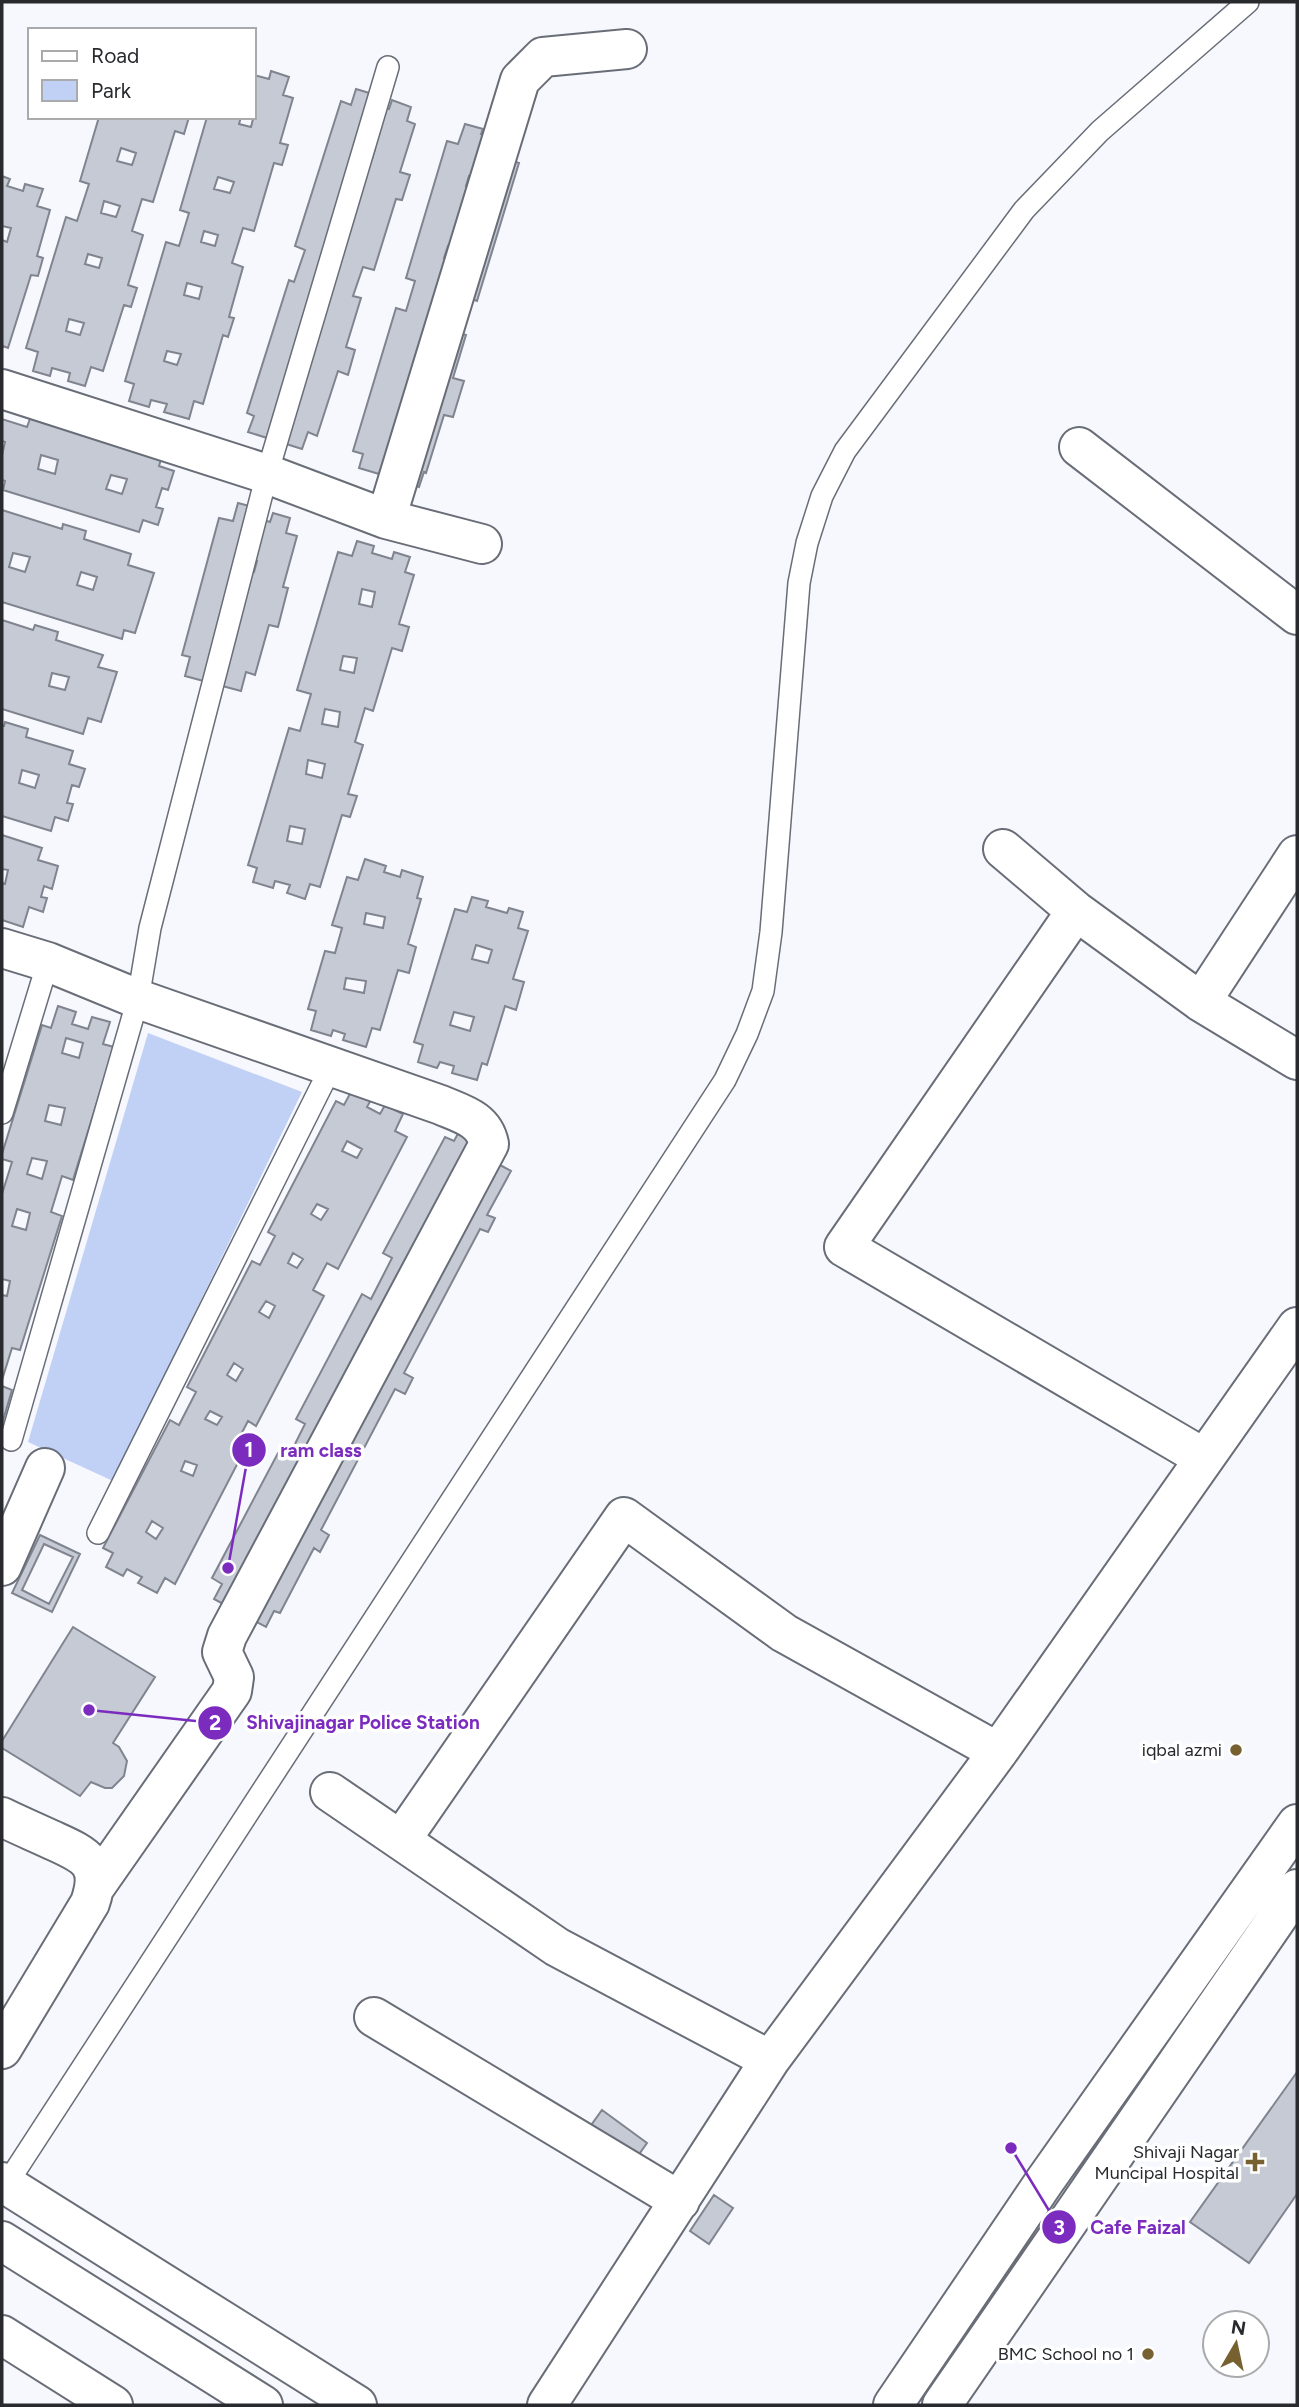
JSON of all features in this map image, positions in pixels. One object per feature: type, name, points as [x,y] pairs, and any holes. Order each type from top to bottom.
[{"type":"main road","points":[[386,519],[520,80],[543,57],[627,49]]},
{"type":"main road","points":[[2,389],[267,474],[386,519],[482,544]]},
{"type":"main road","points":[[1079,447],[1297,615]]},
{"type":"main road","points":[[1003,849],[1076,911],[1201,1002],[1297,1060]]},
{"type":"main road","points":[[1201,1002],[1297,855]]},
{"type":"main road","points":[[1076,911],[844,1247],[1204,1458]]},
{"type":"main road","points":[[2,948],[48,962],[138,999],[440,1105],[473,1119],[486,1133],[489,1144],[227,1636],[222,1652],[234,1678],[232,1691],[95,1887],[90,1903],[2,2049]]},
{"type":"main road","points":[[547,2405],[770,2060],[998,1752],[1297,1327]]},
{"type":"main road","points":[[2,1566],[45,1468]]},
{"type":"main road","points":[[401,1840],[624,1517],[785,1633],[998,1752]]},
{"type":"main road","points":[[330,1791],[557,1947],[770,2060]]},
{"type":"main road","points":[[2,1817],[84,1854],[92,1868],[95,1887]]},
{"type":"main road","points":[[893,2405],[1044,2182],[1297,1824]]},
{"type":"main road","points":[[942,2405],[1294,1900],[1256,1880]]},
{"type":"main road","points":[[374,2017],[680,2201]]},
{"type":"main road","points":[[4,2184],[357,2405]]},
{"type":"main road","points":[[2,2242],[263,2405]]},
{"type":"main road","points":[[2,2335],[113,2405]]},
{"type":"lane","points":[[4,2184],[718,1091],[736,1057],[763,991],[771,932],[799,583],[807,543],[822,496],[845,451],[1024,210],[1100,131],[1248,2]]},
{"type":"lane","points":[[11,1440],[138,999],[150,929],[267,474],[388,67]]},
{"type":"lane","points":[[2,1113],[48,962]]},
{"type":"lane","points":[[98,1533],[331,1067]]},
{"type":"green space","points":[[148,1033],[302,1092],[113,1481],[28,1442]]},
{"type":"building","points":[[271,71],[289,77],[283,95],[293,98],[280,143],[288,145],[282,165],[274,163],[254,231],[243,228],[232,263],[243,267],[229,317],[234,318],[228,337],[223,335],[203,404],[194,401],[189,419],[164,412],[167,404],[151,400],[149,407],[129,401],[134,384],[125,381],[166,242],[179,246],[189,213],[180,210],[206,119],[240,119],[239,124],[251,127],[253,119],[256,119],[256,76],[269,79]],"holes":[[[218,177],[234,182],[230,193],[214,189]],[[204,231],[218,235],[215,246],[201,242]],[[187,283],[202,287],[199,299],[184,295]],[[167,351],[181,354],[177,365],[164,361]]]},
{"type":"building","points":[[356,89],[376,95],[373,104],[389,109],[392,100],[411,107],[407,121],[415,124],[400,172],[410,175],[402,200],[396,199],[374,270],[363,267],[353,296],[361,298],[346,347],[355,350],[348,375],[338,371],[317,436],[308,432],[302,449],[248,432],[254,416],[247,413],[289,280],[294,282],[305,250],[295,246],[341,101],[351,105]],"holes":[[[363,145],[375,149],[372,159],[360,155]]]},
{"type":"building","points":[[98,119],[188,119],[184,134],[175,131],[153,202],[142,199],[132,231],[143,235],[128,285],[137,288],[131,307],[124,305],[103,371],[91,367],[85,386],[68,381],[70,373],[52,368],[50,376],[33,371],[38,352],[26,348],[66,217],[77,221],[89,184],[80,181]],"holes":[[[121,148],[136,153],[132,165],[117,161]],[[104,201],[120,206],[116,217],[101,213]],[[88,254],[102,258],[99,268],[85,264]],[[69,319],[84,323],[80,335],[66,331]]]},
{"type":"building","points":[[465,124],[483,129],[481,134],[496,138],[509,160],[519,163],[477,301],[469,298],[459,333],[466,335],[453,378],[464,381],[453,417],[444,415],[419,487],[393,479],[396,473],[381,468],[379,474],[359,468],[363,454],[353,451],[396,308],[406,311],[415,281],[406,278],[447,141],[458,144]],"holes":[[[469,176],[481,180],[478,190],[466,186]],[[448,246],[462,250],[459,262],[444,258]],[[417,350],[431,354],[428,367],[413,363]]]},
{"type":"building","points":[[2,176],[10,179],[7,186],[23,191],[25,184],[43,189],[37,206],[50,210],[37,256],[43,258],[38,276],[31,275],[8,348],[3,346],[2,349],[2,240],[7,242],[11,228],[2,226]]},
{"type":"building","points":[[31,416],[162,456],[159,466],[174,471],[168,490],[162,488],[156,507],[163,509],[158,525],[143,520],[139,532],[3,490],[5,481],[2,480],[2,455],[5,442],[2,441],[2,419],[27,427]],"holes":[[[41,455],[58,460],[55,474],[38,469]],[[111,475],[127,479],[122,494],[106,489]]]},
{"type":"building","points":[[238,503],[257,508],[254,517],[270,522],[273,513],[290,518],[286,533],[297,536],[283,587],[288,588],[278,627],[269,625],[255,675],[246,672],[241,691],[185,676],[190,657],[182,655],[219,518],[233,521]],"holes":[[[242,557],[257,561],[254,572],[239,568]],[[238,628],[235,641],[221,638]]]},
{"type":"building","points":[[2,510],[62,529],[63,524],[86,531],[84,539],[131,554],[128,565],[154,573],[135,633],[124,630],[122,639],[2,602]],"holes":[[[13,553],[30,557],[25,572],[9,567]],[[81,572],[97,577],[93,590],[77,585]]]},
{"type":"building","points":[[357,541],[374,546],[372,553],[392,559],[394,552],[410,557],[405,572],[414,575],[399,624],[409,627],[402,651],[392,648],[373,711],[365,708],[355,742],[363,745],[348,794],[357,796],[350,817],[342,815],[320,887],[310,884],[305,899],[287,893],[290,885],[275,881],[273,888],[253,882],[257,868],[248,865],[289,728],[300,731],[311,694],[297,690],[338,552],[352,556]],"holes":[[[362,589],[375,592],[372,607],[359,604]],[[343,656],[357,658],[354,673],[340,670]],[[325,709],[340,712],[338,727],[322,724]],[[308,760],[325,764],[322,778],[306,774]],[[290,826],[305,829],[302,844],[287,841]]]},
{"type":"building","points":[[2,620],[33,630],[35,625],[58,632],[56,640],[103,655],[98,667],[117,672],[101,722],[88,718],[83,734],[2,709]],"holes":[[[52,673],[69,677],[65,690],[49,686]]]},
{"type":"building","points":[[5,722],[28,729],[26,737],[73,751],[69,764],[85,769],[79,787],[72,785],[67,803],[73,804],[68,821],[55,817],[51,831],[2,816]],"holes":[[[22,770],[39,775],[35,788],[19,783]]]},
{"type":"building","points":[[2,835],[42,848],[38,860],[58,866],[52,889],[44,886],[41,897],[47,898],[43,912],[29,907],[23,927],[2,920],[2,883],[5,884],[8,870],[2,869]]},
{"type":"building","points":[[365,859],[386,866],[384,872],[400,877],[402,870],[423,877],[417,898],[421,899],[408,944],[416,947],[409,973],[398,970],[380,1030],[372,1028],[366,1047],[343,1040],[345,1034],[333,1030],[331,1036],[311,1030],[316,1011],[308,1009],[325,951],[335,953],[342,928],[332,925],[347,877],[358,880]],"holes":[[[366,913],[385,917],[383,928],[364,924]],[[346,978],[366,981],[364,993],[344,989]]]},
{"type":"building","points":[[472,897],[488,901],[486,907],[507,913],[509,908],[523,912],[518,928],[528,931],[513,979],[524,982],[516,1010],[505,1006],[487,1065],[482,1063],[477,1080],[452,1073],[454,1066],[440,1062],[437,1068],[418,1062],[423,1045],[414,1042],[455,909],[467,912]],"holes":[[[476,945],[492,950],[488,963],[472,959]],[[454,1012],[474,1017],[470,1031],[450,1025]]]},
{"type":"building","points":[[58,1006],[76,1012],[72,1024],[88,1029],[92,1017],[110,1022],[103,1044],[114,1047],[73,1180],[62,1176],[51,1212],[62,1216],[20,1350],[12,1348],[2,1380],[2,1295],[7,1296],[10,1281],[2,1279],[2,1194],[12,1162],[2,1159],[2,1154],[42,1025],[51,1028]],"holes":[[[66,1038],[83,1043],[79,1058],[62,1053]],[[49,1105],[65,1108],[61,1125],[45,1121]],[[32,1158],[47,1161],[42,1179],[27,1174]],[[17,1209],[30,1213],[26,1230],[12,1226]]]},
{"type":"building","points":[[353,1088],[372,1098],[367,1107],[380,1114],[385,1105],[403,1114],[395,1131],[407,1137],[338,1269],[327,1263],[313,1290],[324,1296],[256,1426],[248,1421],[234,1448],[243,1453],[175,1584],[165,1578],[157,1593],[138,1583],[142,1577],[127,1569],[123,1576],[106,1567],[113,1553],[103,1548],[170,1420],[179,1425],[196,1392],[187,1387],[252,1261],[260,1265],[275,1236],[268,1232],[336,1101],[344,1105]],"holes":[[[347,1141],[362,1149],[357,1158],[342,1151]],[[317,1204],[328,1209],[321,1220],[311,1214]],[[293,1253],[303,1259],[297,1268],[288,1263]],[[266,1301],[275,1306],[269,1318],[259,1312]],[[234,1363],[243,1369],[236,1381],[227,1375]],[[210,1411],[222,1417],[217,1425],[205,1419]],[[185,1461],[197,1465],[193,1476],[181,1471]],[[152,1521],[163,1528],[156,1539],[146,1532]]]},
{"type":"building","points":[[461,1128],[507,1152],[500,1165],[511,1171],[487,1215],[495,1218],[488,1232],[480,1229],[404,1373],[413,1378],[405,1394],[395,1389],[321,1530],[329,1535],[320,1552],[314,1548],[280,1613],[274,1611],[266,1627],[214,1599],[222,1584],[212,1578],[278,1453],[288,1458],[305,1424],[296,1419],[362,1294],[371,1299],[392,1258],[383,1253],[445,1137],[454,1141]]},
{"type":"building","points":[[2,1386],[12,1390],[2,1424]]},
{"type":"building","points":[[40,1535],[80,1554],[52,1612],[12,1593]]},
{"type":"building","points":[[44,1544],[73,1557],[49,1604],[22,1590]]},
{"type":"building","points":[[73,1627],[155,1677],[113,1743],[119,1747],[127,1761],[124,1776],[112,1788],[91,1782],[80,1796],[2,1748],[2,1741]]},
{"type":"building","points":[[1297,2072],[1297,2194],[1249,2263],[1190,2222]]},
{"type":"building","points":[[602,2110],[647,2143],[630,2167],[584,2135]]},
{"type":"building","points":[[714,2195],[733,2208],[709,2244],[690,2231]]},
{"type":"place","name":"ram class","points":[[228,1568]]},
{"type":"place","name":"Shivajinagar Police Station","points":[[89,1710]]},
{"type":"place","name":"iqbal azmi","points":[[1236,1750]]},
{"type":"place","name":"Cafe Faizal","points":[[1011,2148]]},
{"type":"place","name":"Shivaji Nagar Muncipal Hospital","points":[[1255,2162]]},
{"type":"place","name":"BMC School no 1","points":[[1148,2354]]}]
